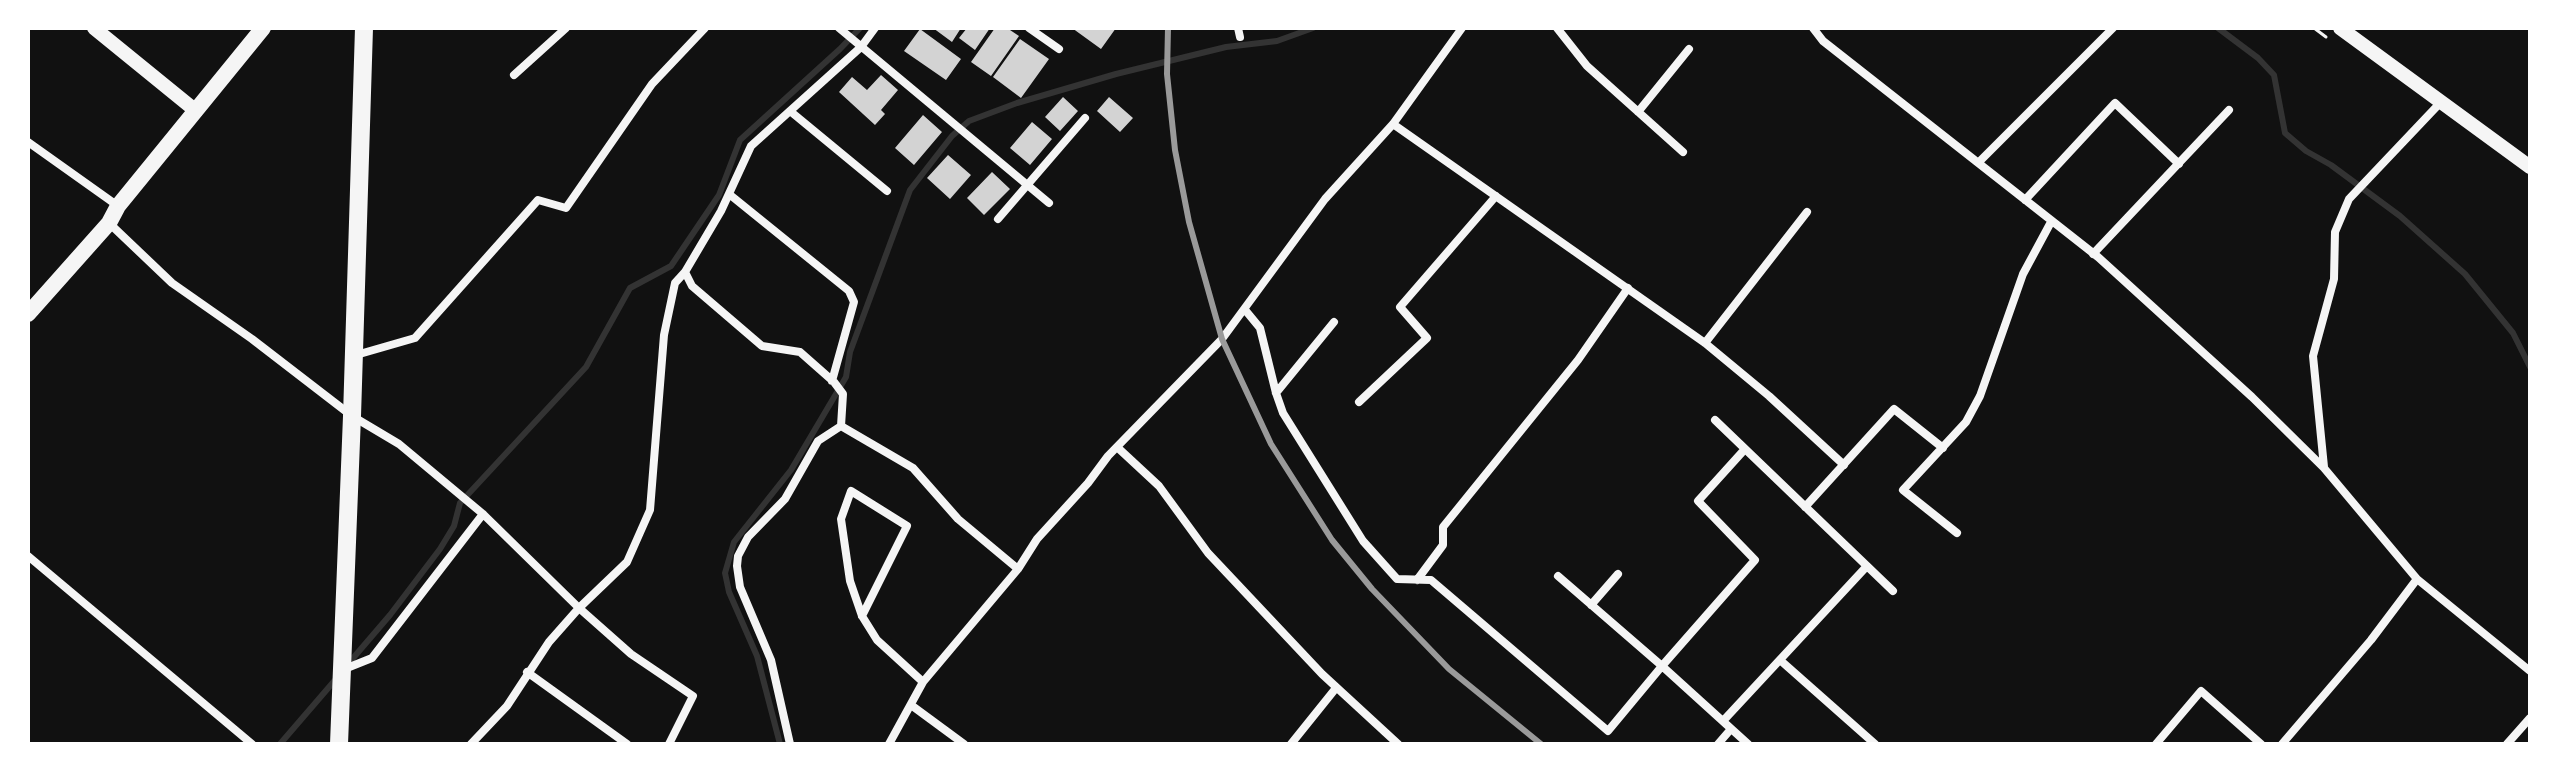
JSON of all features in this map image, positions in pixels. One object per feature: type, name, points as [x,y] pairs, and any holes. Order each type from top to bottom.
[{"type":"highway","points":[[339,744],[364,28]]},
{"type":"main road","points":[[28,314],[109,223],[118,206],[263,28]]},
{"type":"street","points":[[94,28],[196,111]]},
{"type":"street","points":[[514,75],[566,28]]},
{"type":"street","points":[[354,356],[415,338],[538,200],[566,208],[652,84],[705,28]]},
{"type":"street","points":[[839,28],[1049,203]]},
{"type":"street","points":[[471,744],[507,706],[527,672],[579,608],[627,562],[650,510],[664,335],[675,283],[685,272],[729,194],[751,146],[861,47],[875,28]]},
{"type":"street","points":[[1029,28],[1059,49]]},
{"type":"street","points":[[889,744],[923,682],[1018,569],[1037,539],[1117,447],[1246,311],[1325,199],[1393,124],[1462,28]]},
{"type":"street","points":[[1557,28],[1587,66],[1683,152]]},
{"type":"street","points":[[1813,28],[1823,41],[2093,254],[2252,397],[2324,468],[2417,579],[2530,671]]},
{"type":"street","points":[[1979,162],[2113,28]]},
{"type":"street","points":[[2340,28],[2530,167]]},
{"type":"street","points":[[1638,112],[1689,49]]},
{"type":"street","points":[[2324,468],[2313,356],[2334,279],[2335,232],[2349,199],[2441,102]]},
{"type":"street","points":[[2025,200],[2115,103],[2179,164]]},
{"type":"street","points":[[2093,254],[2229,110]]},
{"type":"street","points":[[790,111],[887,191]]},
{"type":"street","points":[[998,219],[1085,118]]},
{"type":"street","points":[[1393,124],[1705,343],[1844,465]]},
{"type":"street","points":[[28,142],[118,206]]},
{"type":"street","points":[[729,194],[849,291],[854,302],[832,381]]},
{"type":"street","points":[[1359,402],[1427,338],[1400,307],[1496,196]]},
{"type":"street","points":[[1705,343],[1807,212]]},
{"type":"street","points":[[1957,533],[1903,490],[1966,422],[1980,396],[2023,274],[2051,222]]},
{"type":"street","points":[[109,223],[172,283],[252,339],[352,416],[399,444],[483,514],[631,654],[693,696],[669,744]]},
{"type":"street","points":[[685,272],[692,286],[762,346],[800,352],[832,381],[843,394],[841,426]]},
{"type":"street","points":[[1417,580],[1443,545],[1443,527],[1578,360],[1628,288]]},
{"type":"street","points":[[1246,311],[1260,328],[1283,413],[1363,541],[1397,579],[1431,580],[1608,731],[1755,560],[1698,501],[1745,449]]},
{"type":"street","points":[[1276,393],[1334,322]]},
{"type":"street","points":[[1805,507],[1894,409],[1943,448]]},
{"type":"street","points":[[1715,420],[1893,591]]},
{"type":"street","points":[[841,426],[913,468],[958,519],[1018,569]]},
{"type":"street","points":[[790,744],[771,660],[740,587],[738,556],[748,537],[796,484],[818,441],[841,426]]},
{"type":"street","points":[[1117,447],[1159,486],[1208,553],[1336,688],[1398,744]]},
{"type":"street","points":[[862,616],[907,526],[851,491],[841,519],[850,581],[862,616],[877,640],[923,682]]},
{"type":"street","points":[[342,670],[372,658],[483,514]]},
{"type":"street","points":[[28,556],[252,744]]},
{"type":"street","points":[[1723,721],[1867,566]]},
{"type":"street","points":[[1591,605],[1618,574]]},
{"type":"street","points":[[1558,576],[1748,744]]},
{"type":"street","points":[[2282,744],[2371,640],[2417,579]]},
{"type":"street","points":[[1780,660],[1875,744]]},
{"type":"street","points":[[527,672],[627,744]]},
{"type":"street","points":[[1291,744],[1336,688]]},
{"type":"street","points":[[2156,744],[2201,691],[2261,744]]},
{"type":"street","points":[[911,705],[964,744]]},
{"type":"street","points":[[2507,744],[2530,718]]},
{"type":"street","points":[[1718,744],[1731,729]]},
{"type":"building","points":[[933,28],[961,28],[952,42]]},
{"type":"building","points":[[967,28],[990,28],[975,50],[959,38]]},
{"type":"building","points":[[995,28],[1007,28],[1019,36],[991,76],[971,62]]},
{"type":"building","points":[[1072,28],[1116,28],[1101,49]]},
{"type":"building","points":[[920,29],[961,59],[946,80],[904,51]]},
{"type":"building","points":[[1020,39],[1049,59],[1021,98],[993,77]]},
{"type":"building","points":[[881,75],[898,90],[881,110],[885,114],[875,125],[839,92],[852,77],[867,90]]},
{"type":"building","points":[[1063,97],[1078,111],[1060,131],[1045,117]]},
{"type":"building","points":[[1109,97],[1133,118],[1120,132],[1097,111]]},
{"type":"building","points":[[923,115],[942,132],[914,165],[895,148]]},
{"type":"building","points":[[1032,122],[1052,139],[1030,165],[1010,148]]},
{"type":"building","points":[[948,155],[971,175],[950,199],[927,178]]},
{"type":"building","points":[[992,172],[1010,189],[984,215],[967,198]]},
{"type":"waterway","points":[[348,664],[440,549],[454,526],[460,503],[586,367],[630,288],[671,266],[719,195],[740,140],[860,28]]},
{"type":"waterway","points":[[780,744],[757,656],[729,592],[725,573],[734,542],[791,470],[846,377],[850,352],[910,190],[952,136],[969,121],[1017,103],[1116,74],[1226,47],[1277,41],[1313,28]]},
{"type":"waterway","points":[[2218,28],[2258,58],[2274,75],[2285,133],[2400,216],[2465,274],[2513,333],[2530,367]]},
{"type":"waterway","points":[[280,744],[336,679]]},
{"type":"railway","points":[[1168,28],[1167,74],[1175,150],[1189,222],[1222,339],[1271,444],[1332,540],[1372,589],[1449,669],[1541,744]]}]
